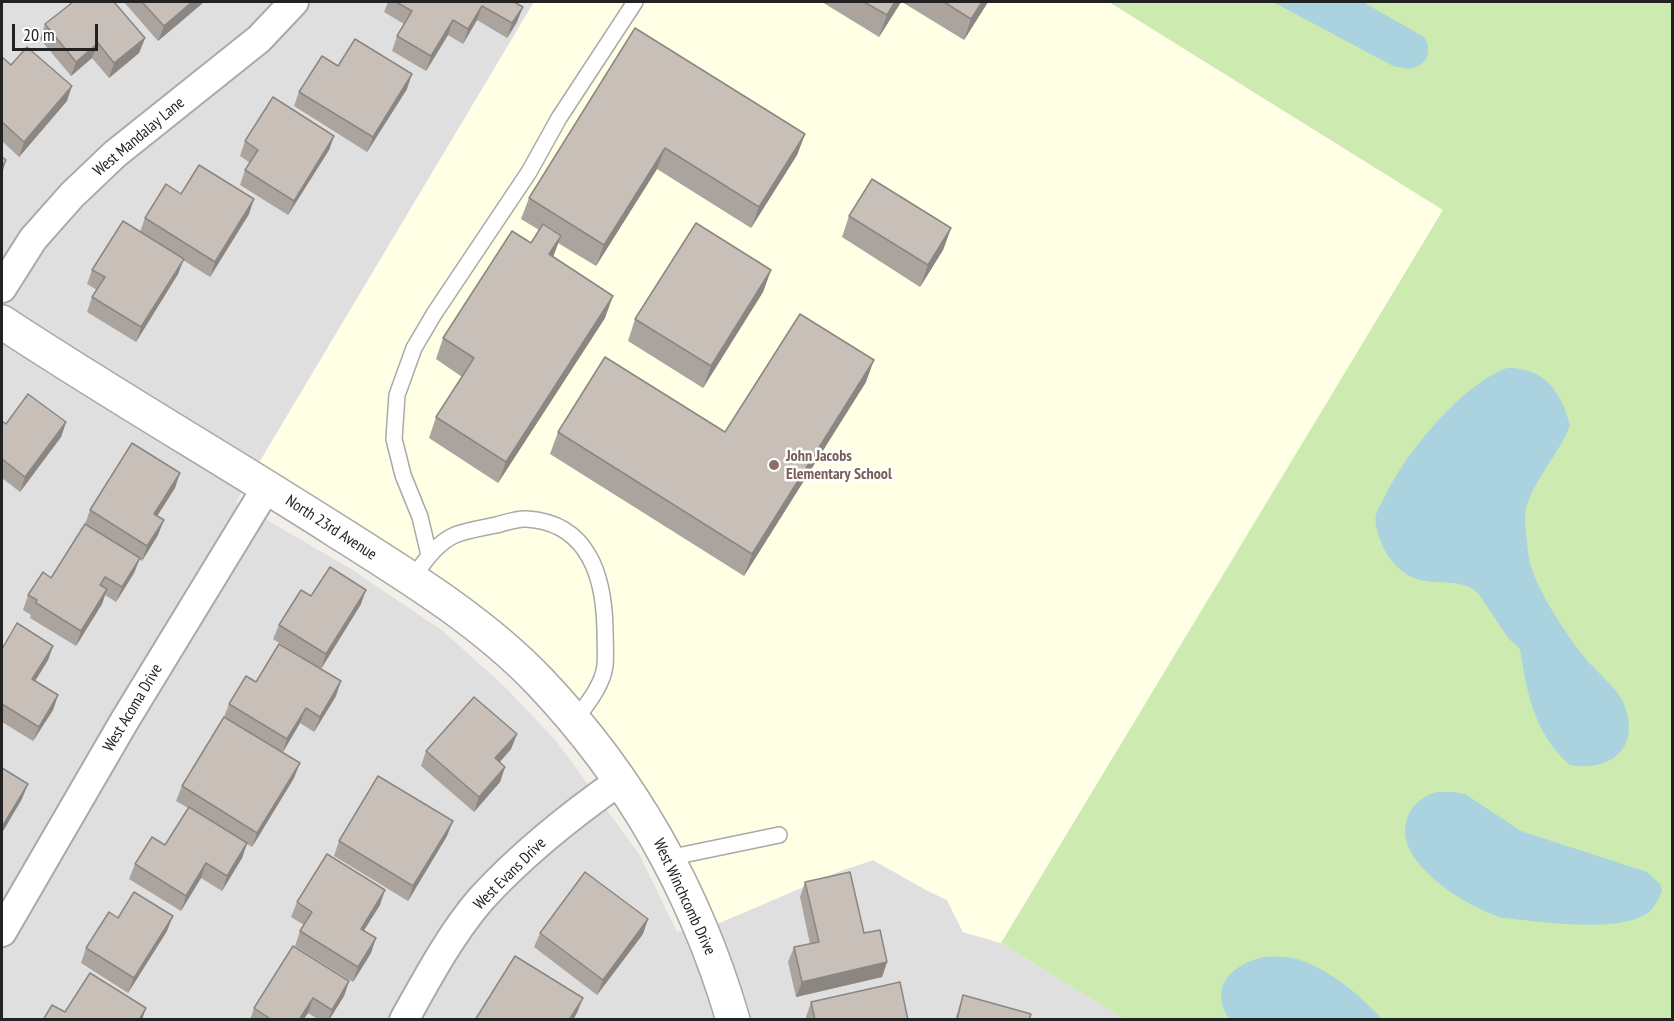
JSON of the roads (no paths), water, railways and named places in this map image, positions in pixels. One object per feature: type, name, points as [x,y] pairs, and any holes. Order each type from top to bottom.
[{"type":"street","name":"West Mandalay Lane","points":[[2,288],[33,239],[72,195],[115,154],[258,39],[294,2]]},
{"type":"street","name":"North 23rd Avenue","points":[[2,322],[267,487],[420,568],[539,682],[598,749],[621,780]]},
{"type":"street","name":"West Acoma Drive","points":[[2,932],[125,720],[267,487]]},
{"type":"street","name":"West Winchcomb Drive","points":[[621,780],[668,858],[703,930],[721,976],[733,1020]]},
{"type":"street","name":"West Evans Drive","points":[[404,1020],[444,951],[480,901],[523,856],[588,803],[621,780]]},
{"type":"lane","points":[[420,568],[420,517],[403,475],[394,439],[397,395],[414,348],[434,314],[529,172],[560,118],[635,2]]},
{"type":"lane","points":[[420,568],[454,535],[525,519],[547,523],[565,531],[577,540],[598,572],[604,607],[605,667],[595,692],[574,722]]},
{"type":"lane","points":[[668,858],[779,835]]},
{"type":"water","points":[[1273,2],[1363,2],[1424,37],[1428,46],[1428,56],[1423,63],[1413,68],[1393,66]]},
{"type":"water","points":[[1507,368],[1531,372],[1549,384],[1562,402],[1570,426],[1532,492],[1526,508],[1525,527],[1530,564],[1542,593],[1578,649],[1616,691],[1624,704],[1629,733],[1625,744],[1610,760],[1599,764],[1570,765],[1548,740],[1529,697],[1520,649],[1509,639],[1478,593],[1457,584],[1423,581],[1400,570],[1389,557],[1377,531],[1375,519],[1379,507],[1396,477],[1422,440],[1454,404],[1489,377]]},
{"type":"water","points":[[1436,792],[1465,794],[1521,831],[1647,872],[1660,884],[1662,891],[1656,904],[1650,911],[1637,918],[1621,923],[1601,925],[1503,918],[1488,913],[1454,894],[1437,881],[1422,867],[1411,852],[1405,835],[1409,814],[1418,802]]},
{"type":"water","points":[[1263,957],[1293,958],[1321,969],[1354,992],[1382,1019],[1229,1019],[1221,997],[1226,979],[1242,965]]},
{"type":"place","name":"John Jacobs Elementary School","points":[[774,465]]}]
